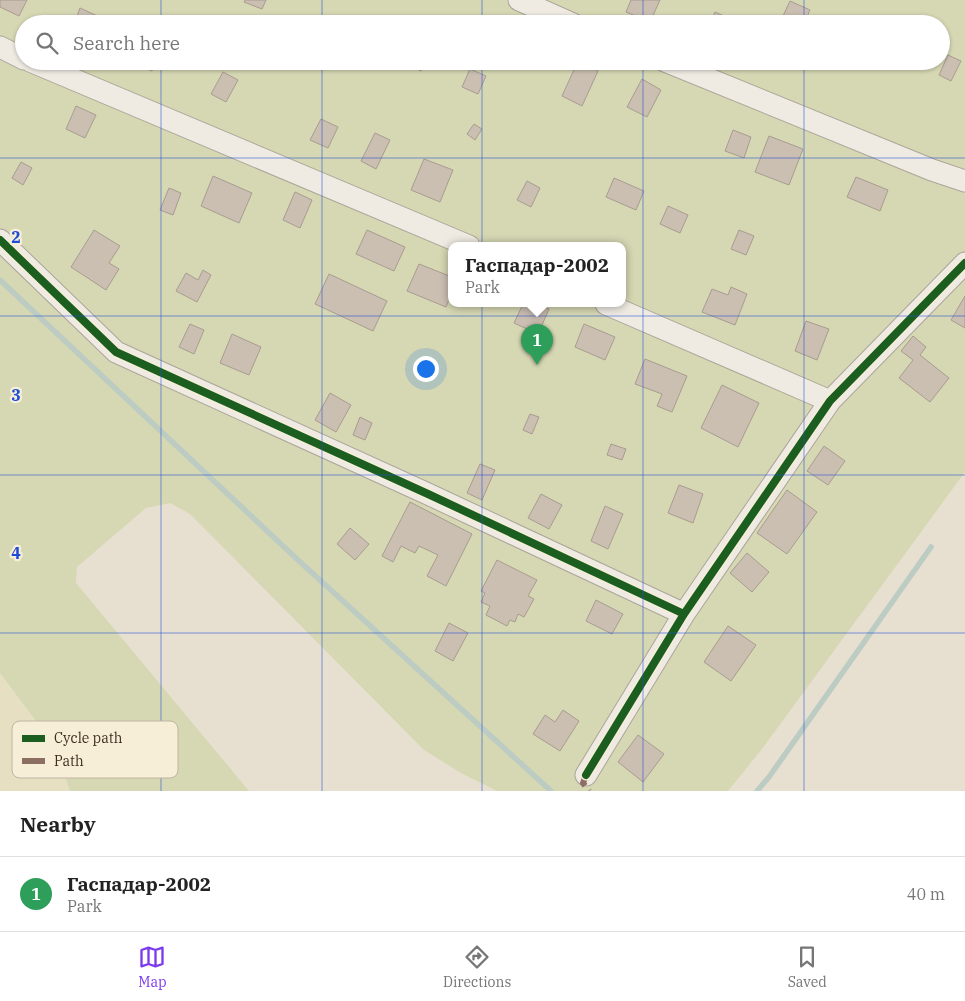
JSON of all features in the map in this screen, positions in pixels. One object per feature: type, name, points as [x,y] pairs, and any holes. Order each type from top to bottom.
[{"type":"street","points":[[519,0],[553,15]]},
{"type":"street","points":[[0,48],[15,54]]},
{"type":"street","points":[[51,70],[459,242]]},
{"type":"street","points":[[687,70],[932,170],[965,181]]},
{"type":"street","points":[[0,240],[116,352],[428,494],[684,614]]},
{"type":"street","points":[[586,776],[684,614],[830,401],[965,263]]},
{"type":"street","points":[[613,307],[830,401]]},
{"type":"shaded area","points":[[0,673],[36,721],[12,721],[12,778],[66,778],[70,791],[0,791]]},
{"type":"green space","points":[[0,0],[965,0],[965,472],[762,749],[728,791],[497,791],[461,773],[424,750],[190,514],[170,503],[146,508],[77,567],[76,583],[249,791],[70,791],[66,778],[178,778],[178,721],[36,721],[0,673]]},
{"type":"building","points":[[0,0],[27,0],[20,15],[0,7]]},
{"type":"building","points":[[245,0],[266,0],[262,9],[244,2]]},
{"type":"building","points":[[631,0],[660,0],[653,15],[633,15],[626,12]]},
{"type":"building","points":[[790,1],[810,10],[808,15],[783,15]]},
{"type":"building","points":[[80,8],[95,15],[77,15]]},
{"type":"building","points":[[950,56],[961,61],[951,81],[939,75],[941,70],[950,70]]},
{"type":"building","points":[[470,70],[486,76],[478,94],[462,87]]},
{"type":"building","points":[[574,70],[598,71],[582,106],[562,96]]},
{"type":"building","points":[[223,72],[238,80],[226,102],[211,94]]},
{"type":"building","points":[[642,79],[661,90],[647,117],[627,107]]},
{"type":"building","points":[[76,106],[96,115],[85,138],[66,129]]},
{"type":"building","points":[[321,119],[338,127],[328,148],[310,140]]},
{"type":"building","points":[[474,124],[482,129],[475,140],[467,134]]},
{"type":"building","points":[[733,130],[751,137],[744,158],[725,151]]},
{"type":"building","points":[[375,133],[390,140],[376,169],[361,161]]},
{"type":"building","points":[[769,136],[803,149],[789,185],[755,172]]},
{"type":"building","points":[[424,159],[453,170],[440,202],[411,190]]},
{"type":"building","points":[[21,162],[32,168],[23,185],[12,178]]},
{"type":"building","points":[[213,176],[252,193],[239,223],[201,206]]},
{"type":"building","points":[[856,177],[888,190],[880,211],[847,197]]},
{"type":"building","points":[[614,178],[644,191],[636,210],[606,197]]},
{"type":"building","points":[[527,181],[540,188],[531,207],[517,200]]},
{"type":"building","points":[[169,188],[181,193],[173,215],[160,210]]},
{"type":"building","points":[[295,192],[312,200],[300,228],[283,220]]},
{"type":"building","points":[[668,206],[688,215],[680,233],[660,224]]},
{"type":"building","points":[[94,230],[120,246],[109,263],[119,269],[106,290],[71,267]]},
{"type":"building","points":[[367,230],[405,247],[394,271],[356,254]]},
{"type":"building","points":[[739,230],[754,236],[746,255],[731,249]]},
{"type":"building","points":[[419,264],[448,275],[448,302],[446,307],[407,291]]},
{"type":"building","points":[[203,270],[211,275],[197,302],[176,291],[186,273],[198,280]]},
{"type":"building","points":[[329,274],[387,301],[373,331],[315,304]]},
{"type":"building","points":[[731,287],[747,294],[735,325],[702,312],[712,289],[728,295]]},
{"type":"building","points":[[965,296],[965,328],[951,320]]},
{"type":"building","points":[[522,307],[544,307],[549,309],[538,334],[514,323]]},
{"type":"building","points":[[806,321],[829,329],[817,360],[795,351]]},
{"type":"building","points":[[190,324],[204,330],[194,354],[179,347]]},
{"type":"building","points":[[584,324],[615,337],[605,360],[575,347]]},
{"type":"building","points":[[232,334],[261,347],[249,375],[220,363]]},
{"type":"building","points":[[913,336],[926,347],[920,355],[949,378],[930,402],[899,378],[913,360],[901,351]]},
{"type":"building","points":[[645,359],[687,376],[672,412],[657,406],[662,394],[635,384]]},
{"type":"building","points":[[722,385],[759,403],[738,447],[701,428]]},
{"type":"building","points":[[330,393],[351,405],[336,432],[315,420]]},
{"type":"building","points":[[530,414],[539,417],[532,434],[523,430]]},
{"type":"building","points":[[360,417],[372,423],[365,440],[353,435]]},
{"type":"building","points":[[611,444],[626,449],[622,460],[607,455]]},
{"type":"building","points":[[824,446],[845,461],[828,485],[807,471]]},
{"type":"building","points":[[480,464],[495,470],[482,500],[467,493]]},
{"type":"building","points":[[679,485],[703,494],[693,523],[668,513]]},
{"type":"building","points":[[787,490],[817,512],[787,554],[757,533]]},
{"type":"building","points":[[541,494],[562,505],[549,529],[528,518]]},
{"type":"building","points":[[410,502],[472,534],[446,586],[427,576],[438,555],[419,546],[415,553],[401,546],[393,562],[382,556]]},
{"type":"building","points":[[605,506],[623,514],[608,549],[591,541]]},
{"type":"building","points":[[350,528],[369,544],[355,560],[337,544]]},
{"type":"building","points":[[747,553],[769,572],[752,592],[730,573]]},
{"type":"building","points":[[497,560],[537,580],[528,596],[534,599],[524,617],[518,614],[515,622],[510,620],[507,626],[486,615],[490,606],[481,602],[485,593],[481,591]]},
{"type":"building","points":[[596,600],[623,614],[612,634],[586,621]]},
{"type":"building","points":[[449,623],[468,633],[453,661],[435,651]]},
{"type":"building","points":[[728,626],[756,645],[731,681],[704,662]]},
{"type":"building","points":[[563,710],[579,721],[560,751],[533,734],[545,715],[555,722]]},
{"type":"building","points":[[638,735],[664,754],[643,782],[618,762]]},
{"type":"waterway","points":[[0,280],[298,560],[551,791]]},
{"type":"waterway","points":[[757,791],[769,777],[931,547]]},
{"type":"marked path","points":[[586,775],[583,783],[589,791]]},
{"type":"cycle path","points":[[0,240],[116,352],[428,494],[684,614]]},
{"type":"cycle path","points":[[586,775],[684,614],[830,401],[965,263]]},
{"type":"place","name":"Гаспадар-2002","points":[[537,365]]}]
